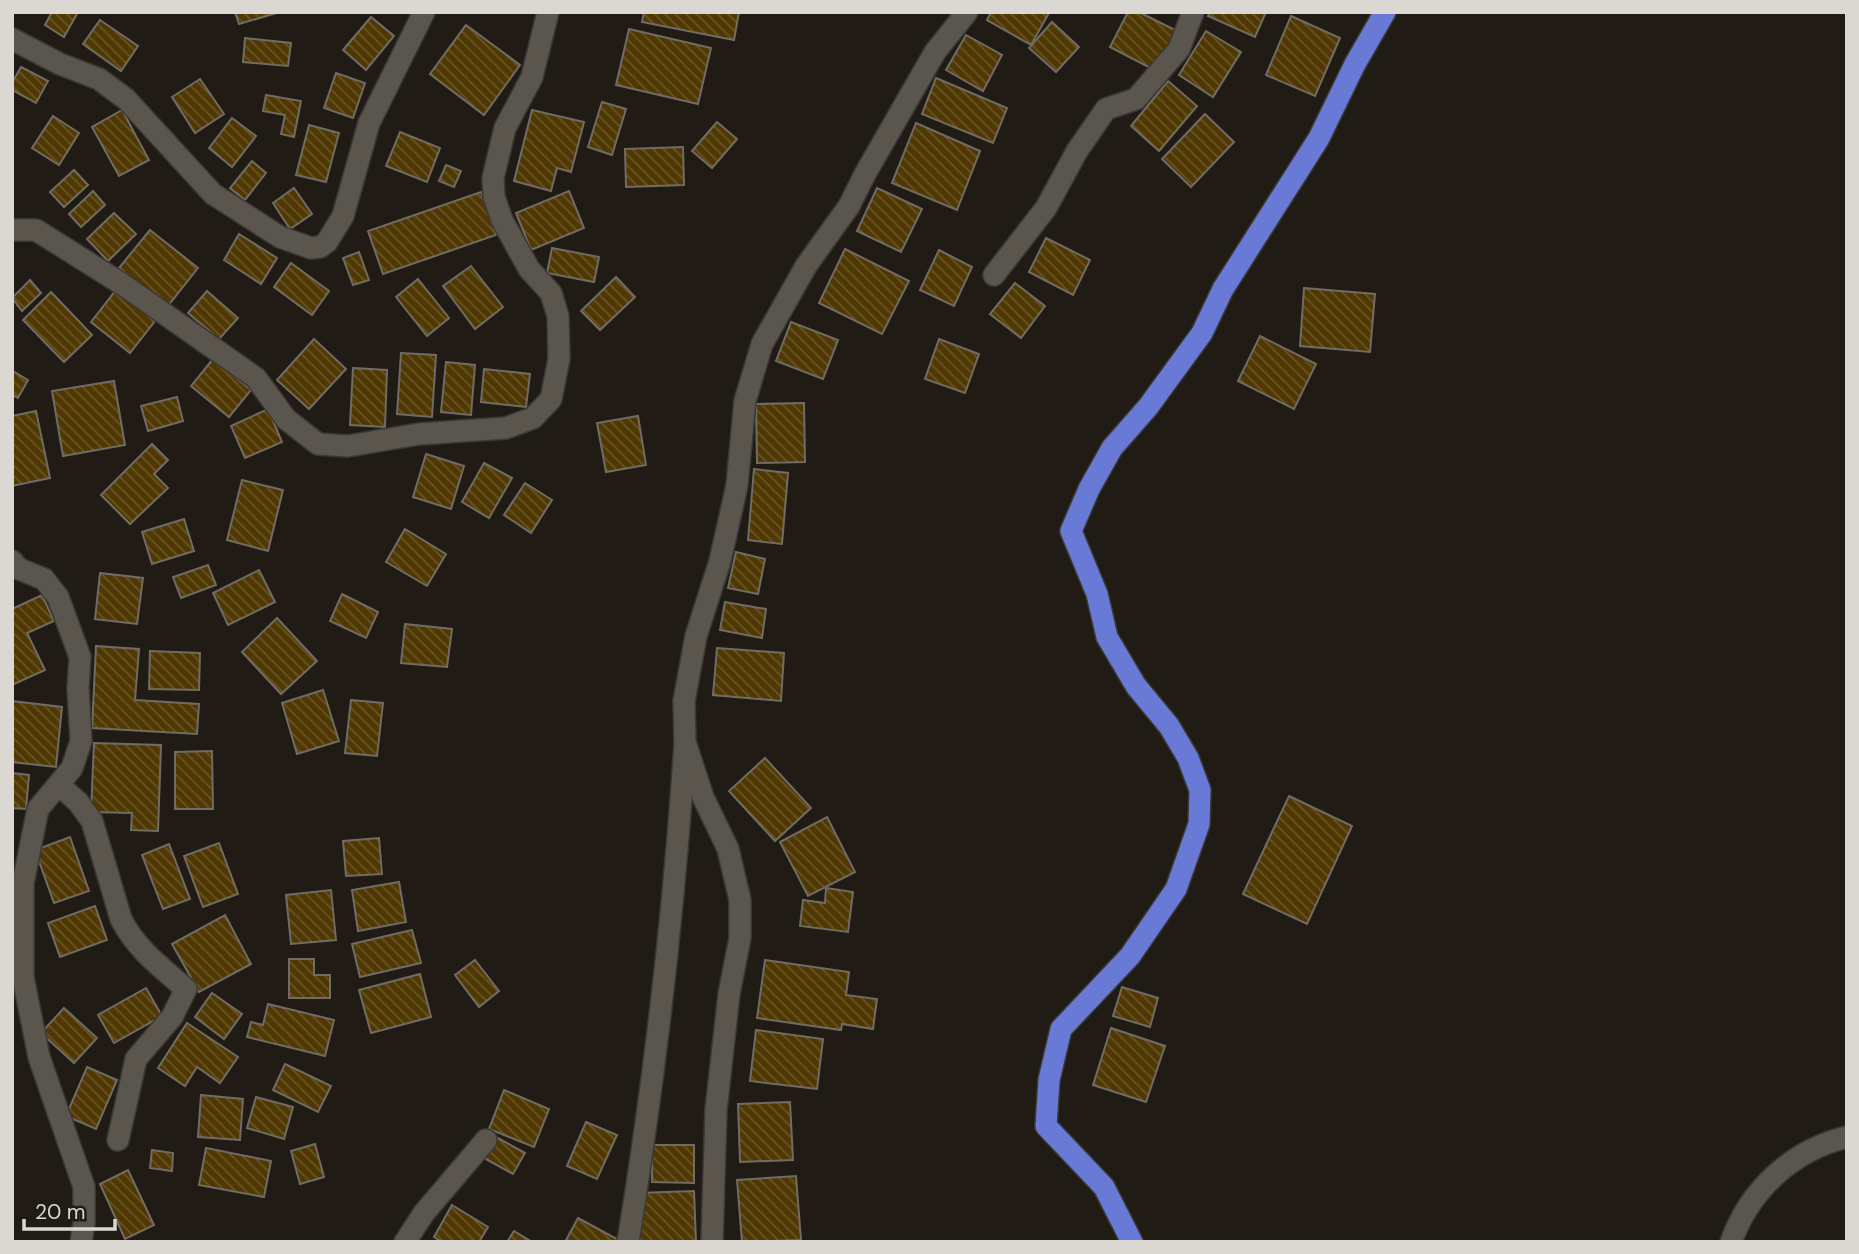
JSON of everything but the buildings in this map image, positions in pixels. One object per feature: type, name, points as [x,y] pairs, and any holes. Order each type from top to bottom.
[{"type":"highway","points":[[1132,1242],[1104,1187],[1046,1126],[1049,1080],[1061,1029],[1130,956],[1176,889],[1199,824],[1199,790],[1188,758],[1136,686],[1107,637],[1097,594],[1072,531],[1089,489],[1112,448],[1148,407],[1202,333],[1223,289],[1319,138],[1355,64],[1385,12]]},
{"type":"street","points":[[12,39],[60,64],[99,79],[126,99],[213,194],[281,237],[311,248],[320,247],[327,242],[344,216],[369,123],[424,12]]},
{"type":"street","points":[[12,230],[36,230],[211,346],[256,378],[286,419],[318,444],[348,446],[419,433],[506,428],[533,418],[551,399],[559,359],[558,316],[551,293],[529,269],[502,220],[494,197],[493,178],[505,128],[532,77],[548,12]]},
{"type":"street","points":[[628,1242],[642,1153],[677,860],[685,742],[684,701],[696,636],[720,561],[737,485],[745,401],[762,344],[806,267],[849,206],[935,52],[967,12]]},
{"type":"street","points":[[994,275],[1046,208],[1077,151],[1106,109],[1136,99],[1179,49],[1193,12]]},
{"type":"street","points":[[12,561],[19,569],[44,579],[58,597],[80,657],[78,688],[81,741],[72,768],[38,809],[23,883],[23,977],[39,1057],[84,1187],[81,1242]]},
{"type":"street","points":[[685,742],[702,797],[728,849],[740,900],[740,937],[729,994],[716,1110],[712,1242]]},
{"type":"street","points":[[60,785],[78,802],[92,821],[121,919],[129,934],[141,949],[186,989],[172,1017],[135,1059],[118,1140]]},
{"type":"street","points":[[1731,1242],[1745,1211],[1763,1187],[1785,1165],[1806,1151],[1847,1137]]},
{"type":"street","points":[[405,1242],[424,1213],[485,1140]]}]
